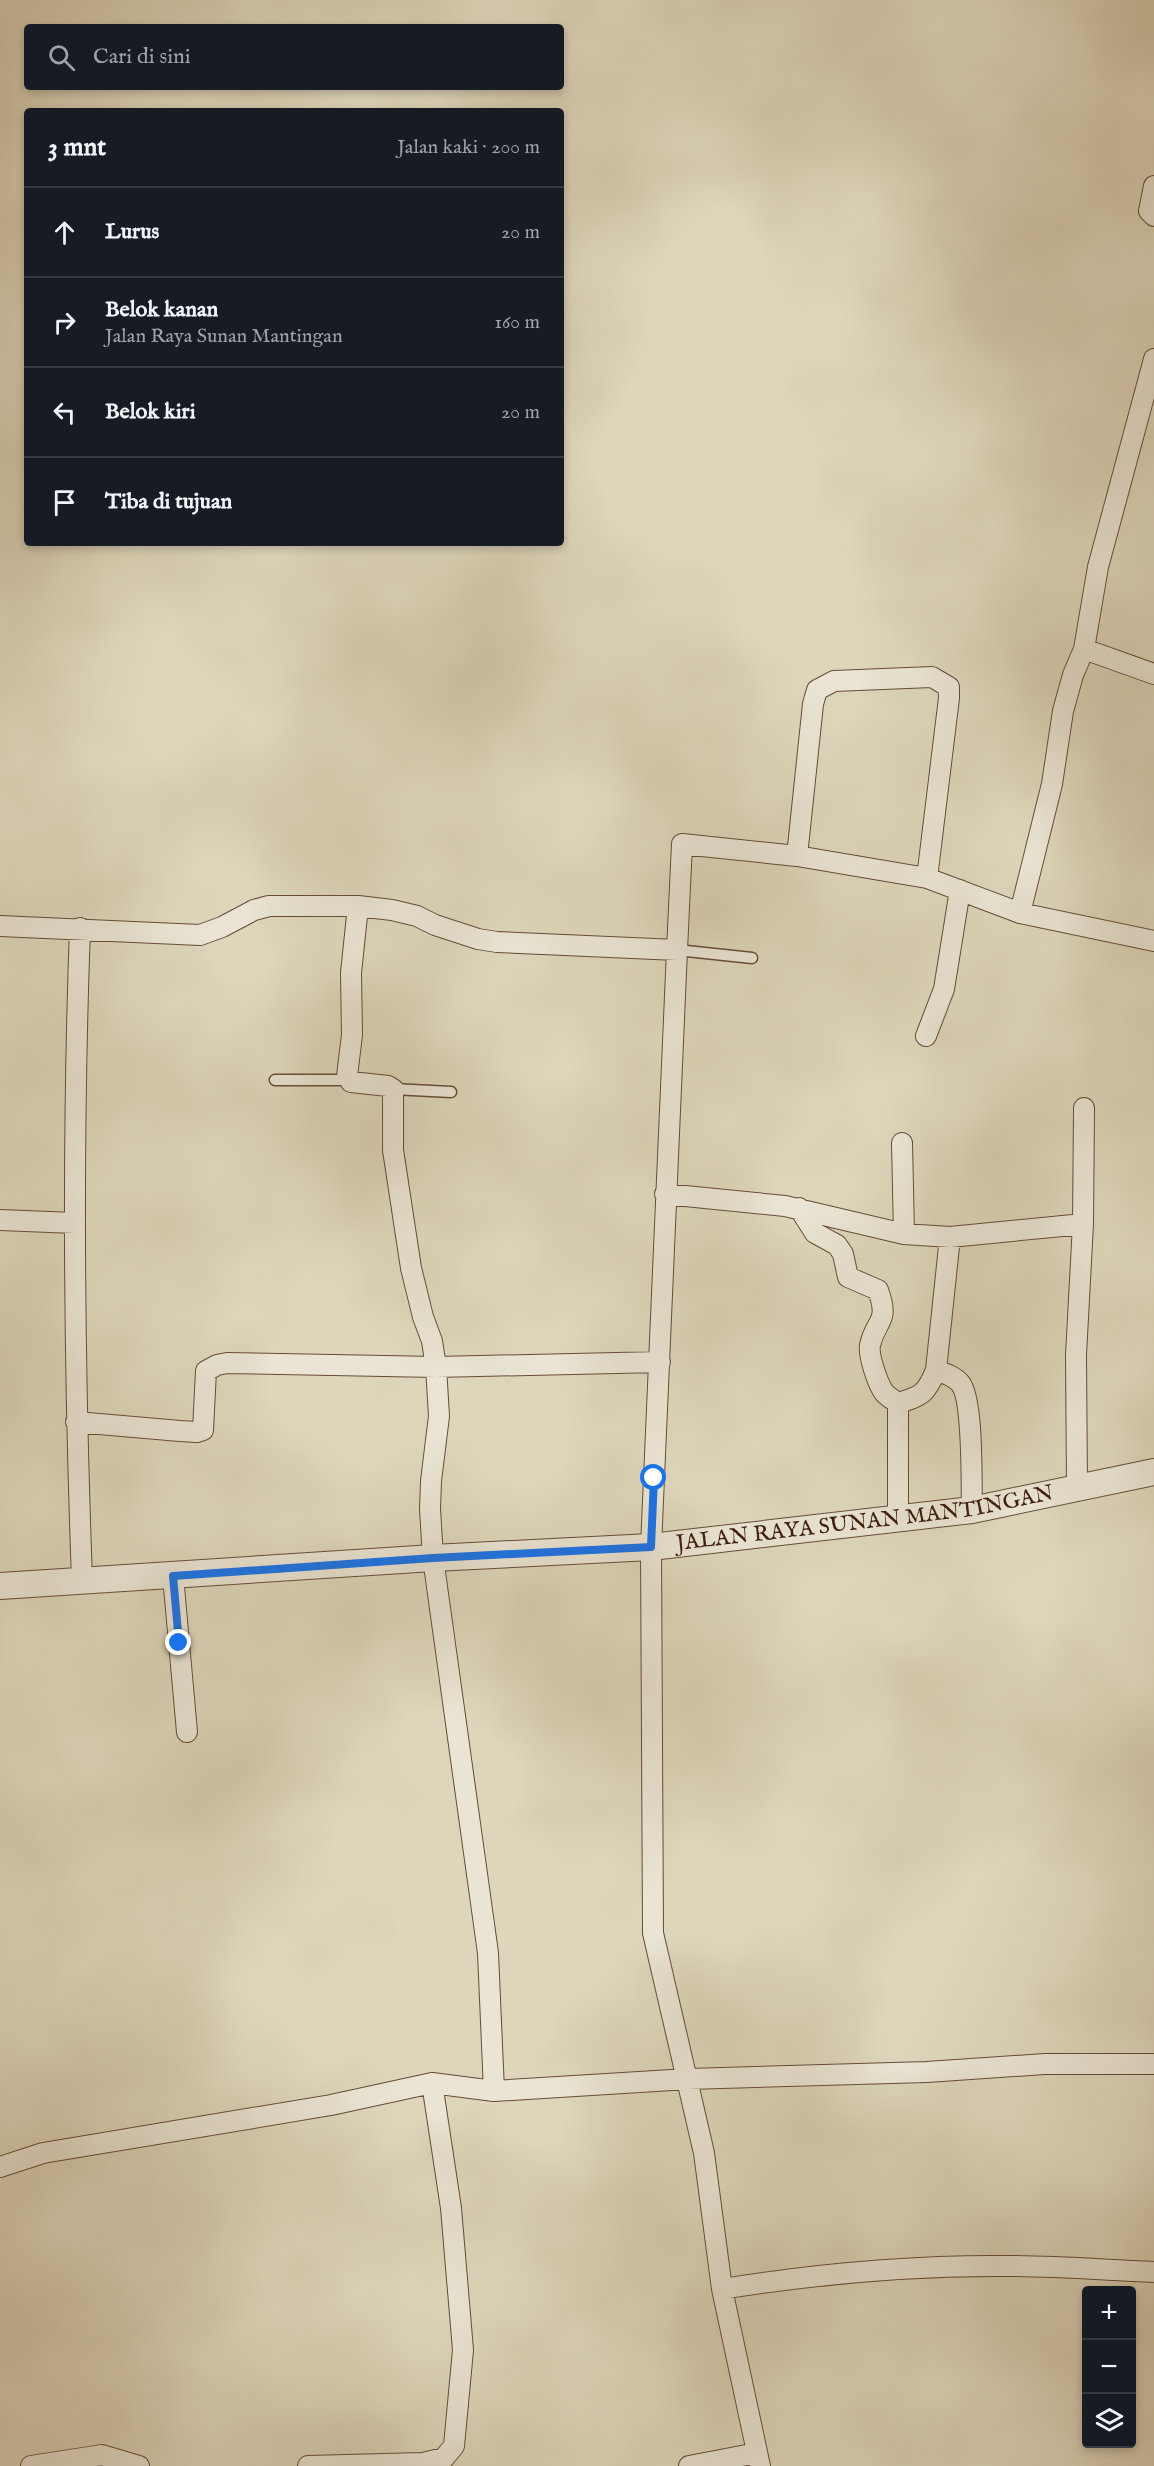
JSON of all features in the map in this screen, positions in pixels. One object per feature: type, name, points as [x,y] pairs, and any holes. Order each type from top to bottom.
[{"type":"street","points":[[1154,186],[1148,207],[1149,212],[1154,216]]},
{"type":"street","points":[[1020,913],[1052,784],[1063,711],[1073,675],[1084,649],[1098,567],[1154,359]]},
{"type":"street","points":[[1084,649],[1154,674]]},
{"type":"street","points":[[797,856],[813,704],[817,690],[834,681],[932,677],[949,687],[949,698],[927,878]]},
{"type":"street","points":[[689,2466],[759,2459],[722,2289],[704,2153],[653,1933],[651,1547],[682,844],[797,856],[927,878],[1020,913],[1154,941]]},
{"type":"street","points":[[926,1036],[944,989],[960,890]]},
{"type":"street","points":[[0,926],[80,928],[173,936],[200,935],[222,927],[254,910],[269,906],[358,906],[417,916],[435,925],[478,939],[497,942],[677,950]]},
{"type":"street","points":[[358,906],[351,973],[352,1035],[346,1070],[349,1080],[357,1084],[393,1089],[394,1161],[411,1268],[423,1317],[432,1341],[436,1367],[439,1416],[430,1481],[433,1558],[488,1953],[494,2091]]},
{"type":"street","points":[[80,928],[74,1085],[76,1422],[82,1580]]},
{"type":"street","points":[[1077,1487],[1076,1355],[1083,1224],[1084,1108]]},
{"type":"street","points":[[902,1143],[904,1234]]},
{"type":"street","points":[[665,1194],[799,1208],[904,1234],[950,1237],[1083,1224]]},
{"type":"street","points":[[799,1208],[815,1233],[837,1245],[843,1254],[848,1277],[878,1290],[883,1307],[882,1321],[869,1348],[882,1390],[889,1398],[898,1402],[921,1396],[936,1370],[950,1237]]},
{"type":"street","points":[[0,1220],[75,1223]]},
{"type":"street","points":[[76,1422],[180,1431],[203,1430],[207,1371],[217,1365],[227,1363],[436,1367],[660,1362]]},
{"type":"street","points":[[936,1370],[952,1376],[964,1388],[969,1408],[972,1510]]},
{"type":"street","points":[[898,1402],[898,1519]]},
{"type":"street","name":"JALAN RAYA SUNAN MANTINGAN","points":[[0,1586],[433,1558],[651,1547],[972,1510],[1154,1472]]},
{"type":"street","points":[[173,1576],[187,1732]]},
{"type":"street","points":[[0,2167],[43,2153],[331,2105],[432,2083],[494,2091],[688,2079],[927,2072],[1045,2064],[1154,2064]]},
{"type":"street","points":[[308,2466],[423,2463],[444,2458],[454,2446],[463,2350],[451,2208],[432,2083]]},
{"type":"street","points":[[722,2289],[784,2279],[900,2269],[1007,2266],[1154,2272]]},
{"type":"street","points":[[32,2466],[102,2455],[139,2466]]},
{"type":"lane","points":[[677,950],[752,958]]},
{"type":"lane","points":[[275,1080],[349,1080]]},
{"type":"lane","points":[[393,1089],[451,1092]]},
{"type":"route","points":[[179,1643],[173,1576],[433,1558],[651,1547],[654,1478]]}]
